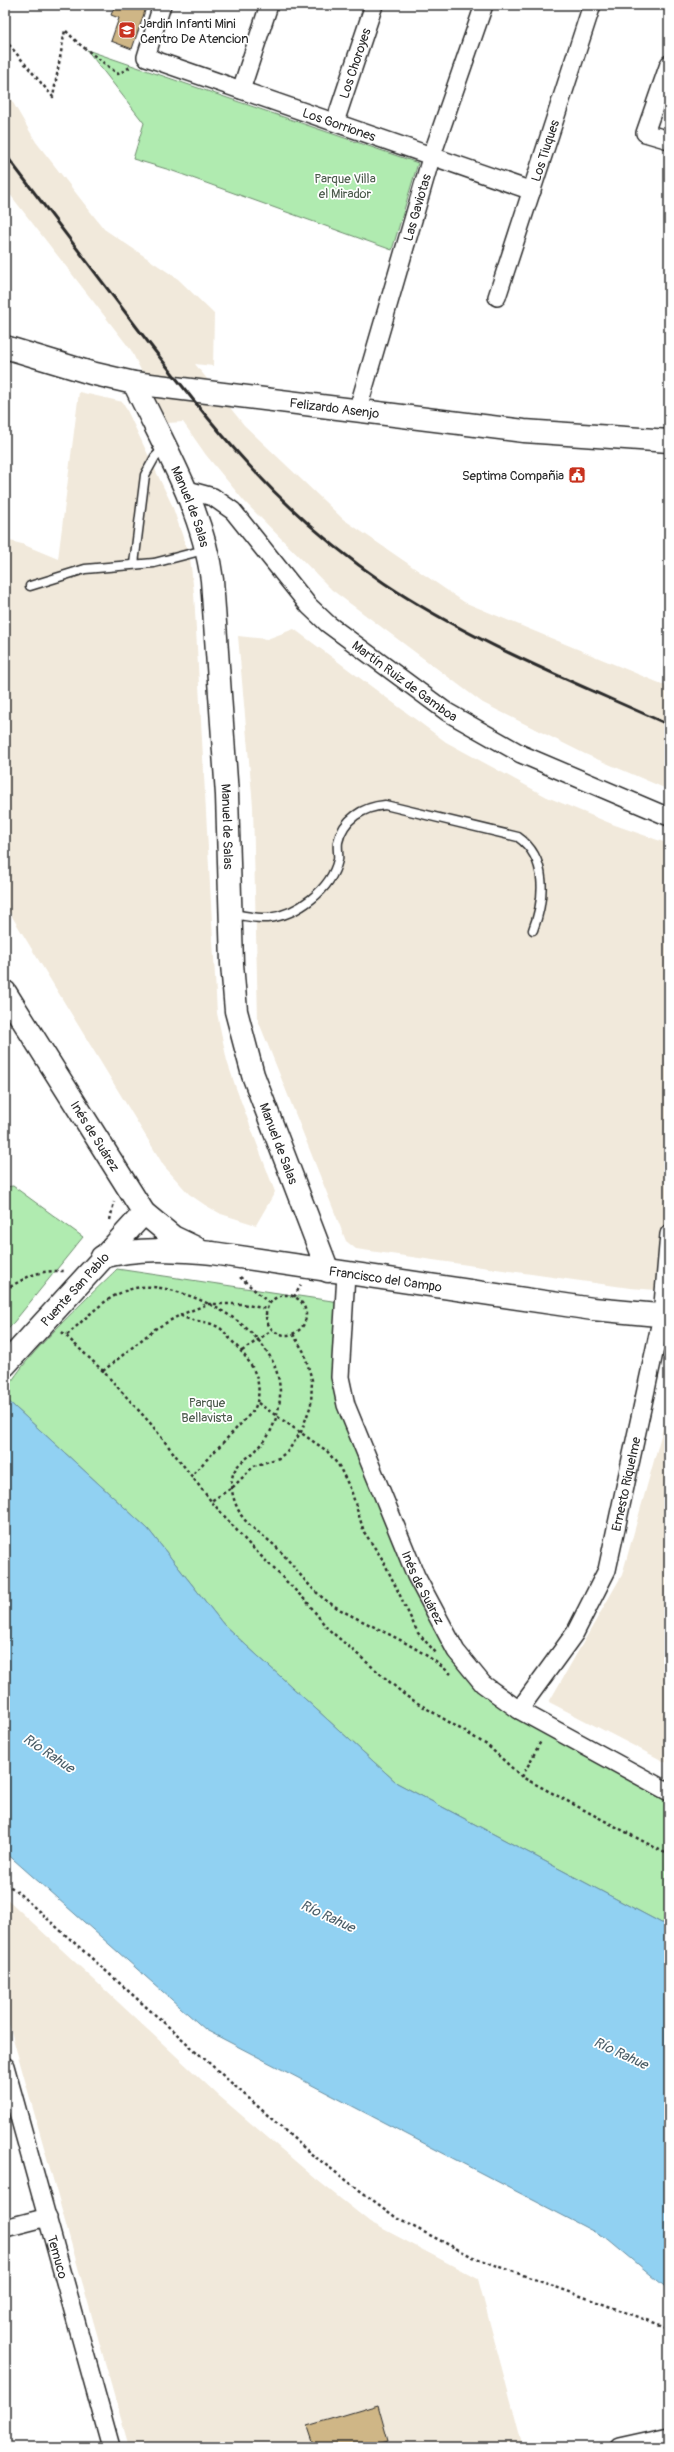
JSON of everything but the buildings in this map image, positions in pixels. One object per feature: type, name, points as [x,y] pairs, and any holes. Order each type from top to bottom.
[{"type":"street","points":[[146,58],[162,5]]},
{"type":"street","points":[[241,90],[269,5]]},
{"type":"street","name":"Los Choroyes","points":[[335,122],[374,5]]},
{"type":"street","name":"Las Gaviotas","points":[[356,412],[431,158],[484,5]]},
{"type":"street","name":"Los Tiuques","points":[[497,297],[592,5]]},
{"type":"street","name":"Los Gorriones","points":[[146,58],[335,122],[431,158],[532,191]]},
{"type":"street","points":[[669,64],[645,134],[669,140]]},
{"type":"street","name":"Felizardo Asenjo","points":[[5,347],[91,374],[134,383],[356,412],[524,431],[669,441]]},
{"type":"street","name":"Manuel de Salas","points":[[134,383],[184,489],[202,531],[207,549],[212,580],[227,796],[230,914],[236,1005],[245,1052],[337,1272]]},
{"type":"street","name":"Martín Ruiz de Gamboa","points":[[184,489],[213,497],[233,511],[309,606],[328,624],[447,712],[528,758],[669,817]]},
{"type":"street","name":"Inés de Suárez","points":[[5,992],[144,1213],[174,1237],[212,1253]]},
{"type":"street","name":"Puente San Pablo","points":[[5,1365],[102,1257],[144,1213]]},
{"type":"street","name":"Ernesto Riquelme","points":[[519,1710],[575,1633],[607,1570],[665,1316],[669,1234]]},
{"type":"street","name":"Francisco del Campo","points":[[102,1257],[123,1251],[154,1249],[212,1253],[613,1311],[665,1316]]},
{"type":"street","name":"Inés de Suárez","points":[[337,1272],[340,1377],[346,1405],[416,1576],[456,1651],[483,1684],[519,1710],[669,1792]]},
{"type":"street","name":"Temuco","points":[[5,2066],[111,2447]]},
{"type":"street","points":[[5,2228],[48,2217]]},
{"type":"street","points":[[619,2447],[669,2436]]},
{"type":"lane","points":[[134,564],[145,475],[155,457],[165,448]]},
{"type":"lane","points":[[30,586],[85,569],[173,560],[207,549]]},
{"type":"lane","points":[[230,914],[267,918],[301,906],[319,891],[333,871],[338,860],[340,835],[348,822],[367,808],[385,805],[518,836],[526,842],[537,857],[541,878],[540,905],[533,930]]},
{"type":"path","points":[[5,40],[53,97],[65,30],[78,43],[118,74],[146,58]]},
{"type":"path","points":[[106,1226],[113,1212],[113,1197]]},
{"type":"path","points":[[5,1290],[24,1278],[45,1270],[70,1272],[65,1278]]},
{"type":"path","points":[[238,1275],[270,1303]]},
{"type":"path","points":[[294,1297],[304,1280]]},
{"type":"path","points":[[447,1664],[455,1677],[406,1643],[346,1613],[319,1595],[296,1572],[275,1545],[247,1523],[236,1505],[232,1488],[234,1472],[238,1465],[260,1447],[276,1416],[280,1402],[280,1379],[275,1362],[259,1340],[208,1304],[172,1290],[153,1286],[133,1288],[113,1295],[103,1302],[67,1335],[103,1371],[151,1424],[211,1501],[247,1542],[308,1603],[327,1628],[406,1696],[487,1745],[522,1777],[669,1855]]},
{"type":"path","points":[[281,1296],[294,1297],[304,1306],[306,1313],[303,1326],[293,1334],[282,1335],[272,1330],[266,1320],[266,1309],[270,1303],[281,1296]]},
{"type":"path","points":[[103,1371],[155,1329],[208,1304],[242,1304],[266,1309]]},
{"type":"path","points":[[180,1316],[187,1320],[218,1327],[242,1351],[254,1368],[260,1388],[258,1403],[254,1410],[191,1476]]},
{"type":"path","points":[[242,1351],[272,1330]]},
{"type":"path","points":[[211,1501],[232,1488],[254,1466],[272,1462],[288,1451],[301,1432],[311,1405],[312,1380],[304,1352],[293,1334]]},
{"type":"path","points":[[258,1403],[327,1451],[339,1466],[353,1495],[364,1532],[383,1560],[418,1633],[439,1656]]},
{"type":"path","points":[[534,1737],[548,1744]]},
{"type":"path","points":[[522,1777],[541,1740]]},
{"type":"path","points":[[5,1884],[14,1889],[310,2153],[398,2219],[473,2257],[669,2328]]},
{"type":"shaded area","points":[[5,89],[36,142],[104,229],[178,279],[214,314],[213,366],[195,364],[244,425],[343,519],[464,602],[669,687],[669,790],[585,754],[483,703],[332,590],[244,501],[206,455],[183,422],[167,423],[131,350],[5,188]]},
{"type":"shaded area","points":[[79,392],[123,402],[172,505],[190,558],[194,593],[217,1013],[227,1061],[275,1192],[256,1225],[221,1214],[205,1205],[189,1194],[164,1166],[5,905],[6,540],[22,544],[58,559]]},
{"type":"shaded area","points":[[294,629],[446,742],[547,797],[612,824],[669,844],[669,1291],[630,1288],[356,1249],[346,1241],[258,1020],[253,806],[238,636],[267,639]]},
{"type":"shaded area","points":[[669,1407],[669,1764],[549,1702],[622,1575]]},
{"type":"shaded area","points":[[5,1897],[218,2095],[317,2180],[370,2222],[478,2279],[523,2447],[129,2447],[5,2010]]},
{"type":"green space","name":"Parque Villa el Mirador","points":[[87,50],[418,163],[392,250],[170,170],[133,159],[144,123]]},
{"type":"green space","points":[[13,1186],[83,1237],[5,1333],[5,1187]]},
{"type":"green space","name":"Parque Bellavista","points":[[117,1269],[339,1302],[332,1384],[337,1404],[408,1574],[481,1687],[669,1797],[669,1927],[397,1783],[224,1625],[148,1529],[5,1398],[9,1386],[35,1352],[72,1312]]},
{"type":"water","name":"Río Rahue","points":[[5,1398],[148,1529],[224,1625],[397,1783],[669,1927],[669,2290],[608,2239],[206,2030],[5,1852]]},
{"type":"railway","points":[[5,154],[194,400],[250,466],[280,498],[312,527],[346,556],[384,583],[452,624],[523,660],[669,725]]},
{"type":"place","name":"Jardin Infanti Mini Centro De Atencion","points":[[127,30]]},
{"type":"place","name":"Septima Compañia","points":[[577,475]]}]
